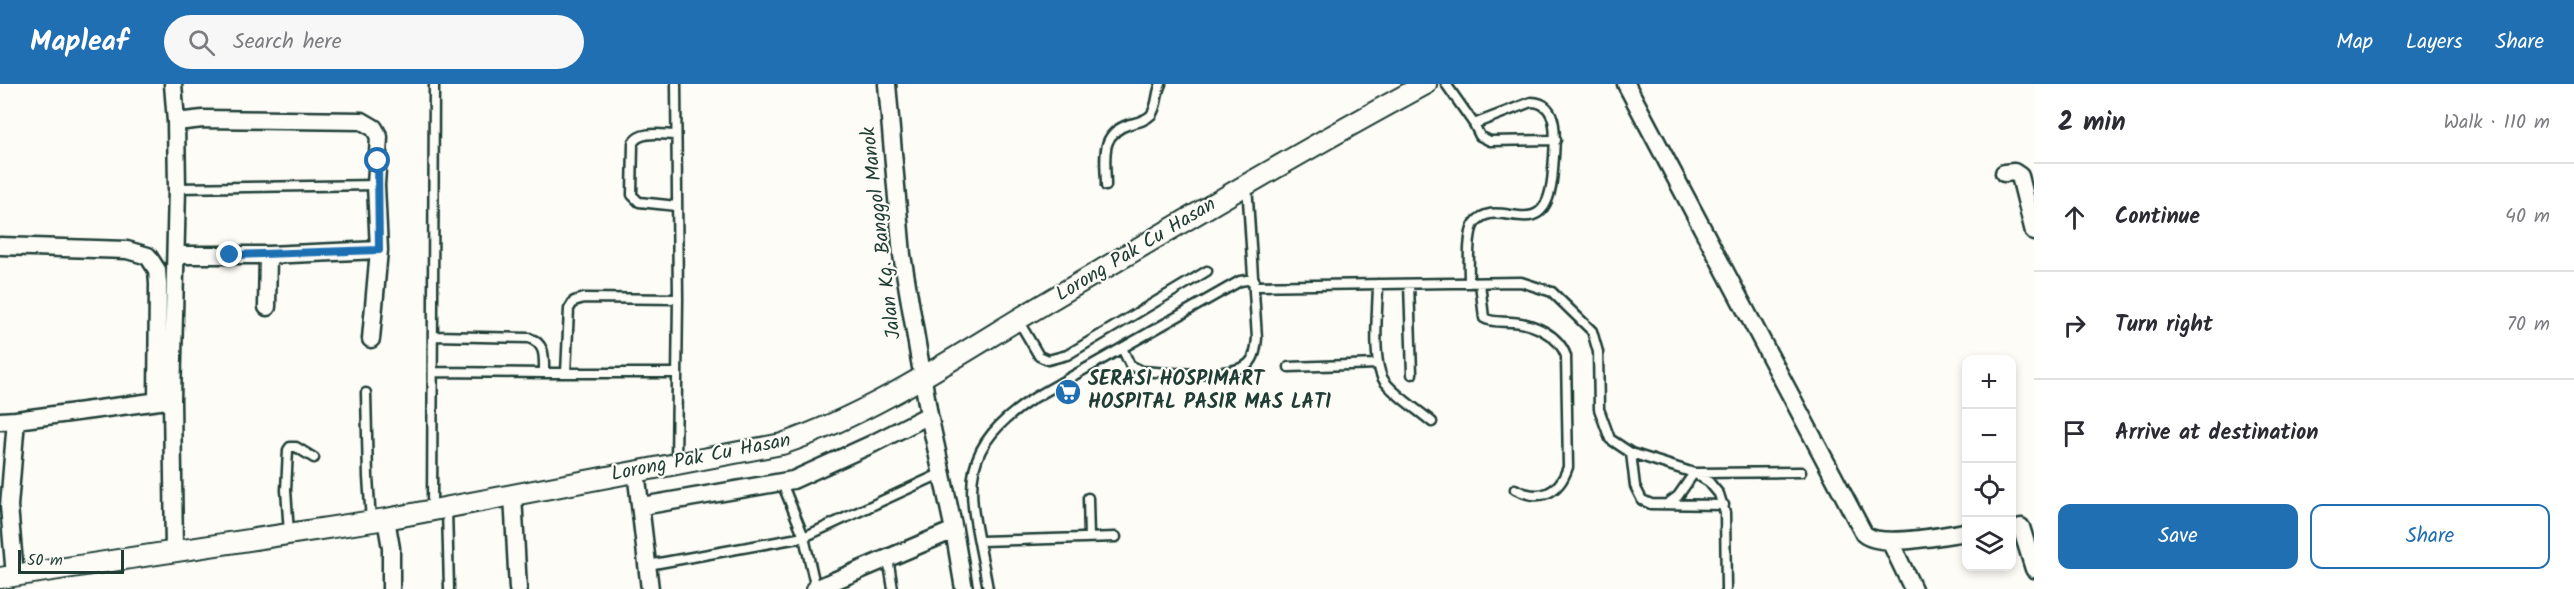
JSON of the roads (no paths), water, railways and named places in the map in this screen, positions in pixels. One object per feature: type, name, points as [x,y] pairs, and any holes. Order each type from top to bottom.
[{"type":"street","points":[[173,84],[176,122],[176,255],[166,284],[164,400],[174,551]]},
{"type":"street","name":"Jalan Kg. Banggol Manok","points":[[887,84],[902,255],[921,376],[954,530],[964,589]]},
{"type":"street","name":"Lorong Pak Cu Hasan","points":[[18,579],[174,551],[379,520],[782,444],[850,417],[1247,184],[1426,84]]},
{"type":"street","points":[[1626,84],[1862,531],[1869,538],[1890,541],[1962,532]]},
{"type":"street","points":[[176,122],[203,119],[366,122],[377,132],[379,137],[376,184],[379,250],[371,339]]},
{"type":"street","points":[[2004,173],[2014,172],[2020,176],[2034,232]]},
{"type":"street","points":[[0,246],[135,251],[148,256],[166,284]]},
{"type":"street","points":[[176,255],[268,255],[379,250]]},
{"type":"street","points":[[267,307],[268,255]]},
{"type":"street","points":[[18,579],[9,506],[8,421],[164,400]]},
{"type":"street","points":[[642,506],[782,483],[810,474],[929,415]]},
{"type":"street","points":[[636,471],[642,506],[650,589]]},
{"type":"street","points":[[513,495],[518,589]]},
{"type":"street","points":[[379,520],[391,548],[391,589]]},
{"type":"street","points":[[2022,526],[2034,569]]},
{"type":"street","points":[[821,588],[954,530]]},
{"type":"street","points":[[1890,541],[1913,589]]},
{"type":"lane","points":[[434,84],[434,372],[440,509],[449,529],[449,589]]},
{"type":"lane","points":[[676,84],[678,299],[676,464]]},
{"type":"lane","points":[[1106,186],[1109,136],[1121,128],[1144,121],[1151,115],[1161,84]]},
{"type":"lane","points":[[1446,84],[1480,136],[1490,141],[1556,140]]},
{"type":"lane","points":[[1469,283],[1471,232],[1475,222],[1489,215],[1531,215],[1541,212],[1548,203],[1552,185],[1556,140],[1553,116],[1538,102],[1531,102],[1474,124]]},
{"type":"lane","points":[[676,135],[641,135],[635,138],[632,195],[639,202],[677,206]]},
{"type":"lane","points":[[177,188],[376,184]]},
{"type":"lane","points":[[1122,348],[1130,365],[1142,371],[1226,372],[1250,363],[1256,349],[1247,184]]},
{"type":"lane","points":[[1017,320],[1039,356],[1055,359],[1067,355],[1207,271]]},
{"type":"lane","points":[[988,589],[971,483],[977,456],[993,431],[1004,419],[1027,402],[1240,281],[1378,284],[1521,282],[1552,292],[1592,331],[1598,352],[1599,409],[1610,438],[1630,453],[1694,473],[1714,486],[1724,505],[1726,589]]},
{"type":"lane","points":[[1480,283],[1484,318],[1490,321],[1515,322],[1537,328],[1559,342],[1566,356],[1568,467],[1563,480],[1546,495],[1538,497],[1515,489]]},
{"type":"lane","points":[[1378,284],[1378,364],[1385,382],[1432,422]]},
{"type":"lane","points":[[1409,284],[1412,374]]},
{"type":"lane","points":[[566,373],[569,309],[574,301],[584,298],[678,299]]},
{"type":"lane","points":[[434,336],[529,338],[538,342],[543,349],[544,373]]},
{"type":"lane","points":[[1289,367],[1378,364]]},
{"type":"lane","points":[[434,372],[677,373]]},
{"type":"lane","points":[[366,393],[368,477],[379,520]]},
{"type":"lane","points":[[289,534],[286,490],[288,450],[290,447],[296,447],[314,458]]},
{"type":"lane","points":[[1630,453],[1639,497],[1651,504],[1724,505]]},
{"type":"lane","points":[[648,565],[804,537],[942,472]]},
{"type":"lane","points":[[1694,473],[1801,472]]},
{"type":"lane","points":[[1668,504],[1678,496],[1694,473]]},
{"type":"lane","points":[[782,483],[804,537],[821,588]]},
{"type":"lane","points":[[1088,498],[1089,538]]},
{"type":"lane","points":[[980,541],[1116,537]]},
{"type":"lane","points":[[888,558],[893,589]]},
{"type":"place","name":"SERASI HOSPIMART HOSPITAL PASIR MAS LATI","points":[[1068,392]]}]
